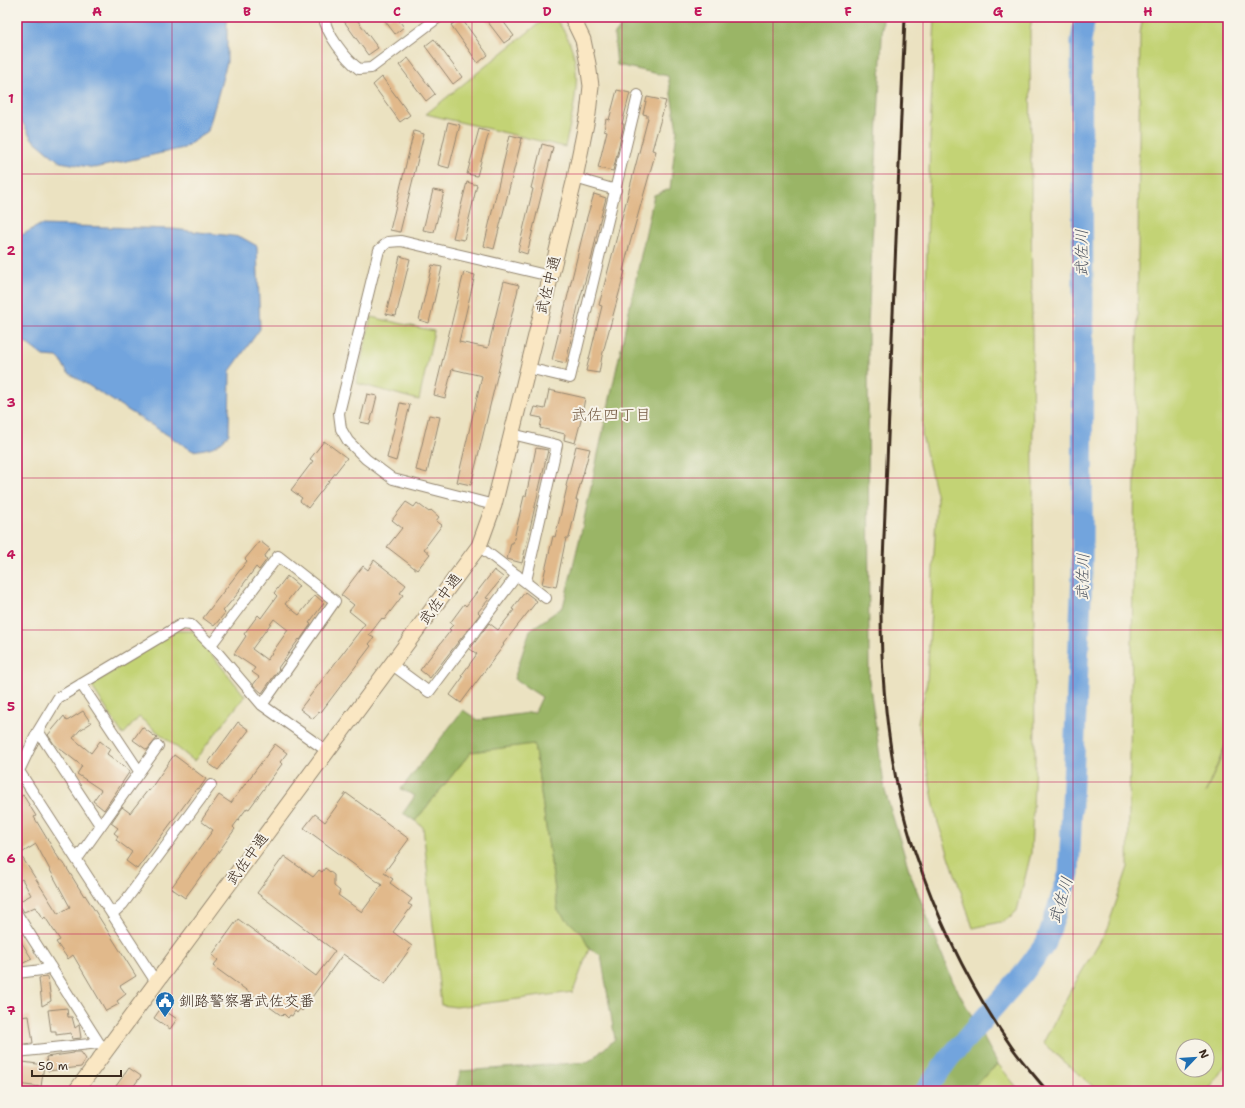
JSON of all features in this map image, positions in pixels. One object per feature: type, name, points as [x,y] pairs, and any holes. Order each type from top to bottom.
[{"type":"street","points":[[324,17],[324,24],[335,42],[350,62],[360,69],[371,68],[439,17]]},
{"type":"street","name":"武佐中通","points":[[76,1091],[102,1046],[156,982],[479,546],[494,505],[512,434],[575,178],[588,114],[591,86],[588,64],[583,40],[572,17]]},
{"type":"street","points":[[528,368],[570,378],[638,95]]},
{"type":"street","points":[[575,178],[616,190]]},
{"type":"street","points":[[494,505],[393,479],[366,460],[348,441],[340,429],[339,413],[379,250],[388,242],[401,241],[550,276]]},
{"type":"street","points":[[512,434],[556,445],[526,581]]},
{"type":"street","points":[[479,546],[546,598]]},
{"type":"street","points":[[211,645],[278,556],[335,601],[262,705]]},
{"type":"street","points":[[391,664],[429,692],[517,575]]},
{"type":"street","points":[[156,982],[18,773],[38,731],[58,698],[182,624],[191,625],[211,645],[262,705],[327,751]]},
{"type":"street","points":[[80,684],[139,771]]},
{"type":"street","points":[[38,731],[100,825]]},
{"type":"street","points":[[76,859],[158,746]]},
{"type":"street","points":[[112,914],[123,904],[211,785]]},
{"type":"street","points":[[17,914],[102,1046],[17,1052]]},
{"type":"street","points":[[17,973],[42,970],[51,967]]},
{"type":"green space","points":[[547,17],[554,17],[565,33],[572,48],[575,64],[575,96],[565,147],[426,114]]},
{"type":"green space","points":[[629,17],[883,17],[868,326],[869,680],[885,791],[910,873],[952,980],[998,1064],[968,1091],[455,1091],[461,1071],[589,1062],[615,1039],[601,955],[589,949],[583,935],[558,911],[534,744],[471,752],[415,821],[403,813],[415,796],[401,789],[463,710],[478,720],[535,712],[542,697],[514,679],[530,630],[563,607],[581,533],[654,195],[670,189],[677,130],[668,76],[617,65],[614,35]]},
{"type":"green space","points":[[935,17],[1032,17],[1030,31],[1035,761],[1031,853],[1017,911],[1005,921],[973,928],[937,820],[918,722],[927,682],[937,498],[922,435],[931,107]]},
{"type":"green space","points":[[1143,17],[1228,17],[1228,739],[1205,794],[1228,742],[1228,1061],[1208,1091],[1098,1091],[1043,1043],[1068,995],[1107,929],[1128,867],[1137,360],[1140,33]]},
{"type":"green space","points":[[371,317],[434,331],[419,400],[356,383]]},
{"type":"green space","points":[[176,631],[193,631],[245,696],[194,761],[139,717],[123,735],[91,685]]},
{"type":"green space","points":[[534,743],[558,911],[584,935],[589,949],[573,992],[456,1007],[441,1005],[423,827],[415,821],[471,752]]},
{"type":"green space","points":[[998,1064],[1020,1091],[968,1091]]},
{"type":"water","points":[[23,17],[227,17],[227,62],[208,131],[184,148],[95,168],[60,162],[32,139],[17,113],[17,20]]},
{"type":"water","points":[[40,225],[173,229],[241,237],[257,246],[260,329],[230,371],[229,434],[221,442],[209,448],[193,451],[67,372],[57,357],[43,356],[17,336],[17,239]]},
{"type":"building","points":[[341,17],[355,17],[378,48],[368,55]]},
{"type":"building","points":[[382,17],[396,17],[404,27],[395,34]]},
{"type":"building","points":[[484,17],[500,17],[514,36],[504,43]]},
{"type":"building","points":[[461,18],[488,55],[478,63],[451,25]]},
{"type":"building","points":[[434,39],[462,77],[453,84],[425,46]]},
{"type":"building","points":[[408,58],[435,94],[426,101],[399,65]]},
{"type":"building","points":[[382,77],[410,115],[400,122],[373,85]]},
{"type":"building","points":[[617,90],[630,93],[622,124],[624,124],[613,171],[598,168],[607,131],[604,130],[606,119],[609,120]]},
{"type":"building","points":[[647,97],[666,101],[652,150],[656,151],[630,243],[623,271],[625,271],[602,356],[599,373],[586,371],[602,306],[599,305],[648,118],[647,115],[643,114]]},
{"type":"building","points":[[448,122],[460,125],[449,168],[438,165]]},
{"type":"building","points":[[479,129],[489,132],[477,176],[467,174]]},
{"type":"building","points":[[414,131],[424,134],[400,232],[390,230]]},
{"type":"building","points":[[510,135],[522,138],[494,249],[484,246]]},
{"type":"building","points":[[542,144],[553,147],[527,254],[518,251]]},
{"type":"building","points":[[467,182],[477,185],[464,240],[453,238]]},
{"type":"building","points":[[433,190],[444,192],[434,232],[423,230]]},
{"type":"building","points":[[594,194],[606,198],[578,306],[566,363],[552,360]]},
{"type":"building","points":[[400,256],[410,259],[396,316],[386,314]]},
{"type":"building","points":[[432,265],[442,267],[429,323],[419,320]]},
{"type":"building","points":[[464,272],[475,275],[459,342],[488,348],[504,281],[519,285],[471,485],[457,482],[482,376],[452,369],[445,398],[434,395]]},
{"type":"building","points":[[549,390],[585,398],[584,409],[575,443],[564,440],[565,434],[540,428],[542,418],[532,416],[535,407],[545,409]]},
{"type":"building","points":[[367,394],[377,396],[370,424],[360,422]]},
{"type":"building","points":[[400,403],[410,405],[396,461],[387,458]]},
{"type":"building","points":[[429,415],[440,417],[427,473],[416,470]]},
{"type":"building","points":[[324,441],[347,458],[308,508],[300,501],[302,498],[291,490],[313,461],[310,459]]},
{"type":"building","points":[[576,446],[590,449],[576,500],[578,500],[569,538],[566,538],[556,587],[542,584],[553,536],[555,537],[561,513]]},
{"type":"building","points":[[536,448],[548,450],[522,563],[507,559],[511,543],[513,543],[524,496],[526,496]]},
{"type":"building","points":[[406,502],[414,507],[417,503],[429,512],[431,510],[439,517],[436,521],[442,525],[424,549],[430,554],[417,570],[387,547],[402,528],[392,520]]},
{"type":"building","points":[[260,541],[270,549],[264,557],[267,559],[259,570],[256,567],[239,590],[240,591],[223,611],[225,613],[214,626],[203,618],[247,561],[245,559]]},
{"type":"building","points":[[374,560],[406,585],[400,593],[403,595],[384,620],[382,618],[369,635],[374,638],[369,644],[371,646],[321,712],[320,711],[313,719],[300,709],[365,624],[349,611],[354,605],[341,595],[363,566],[368,570]]},
{"type":"building","points":[[494,570],[503,577],[486,598],[489,599],[478,612],[480,614],[430,678],[420,670],[451,630],[449,629],[453,625],[450,623],[464,604],[466,606]]},
{"type":"building","points":[[287,576],[299,586],[285,604],[299,615],[315,595],[324,603],[309,623],[311,624],[300,640],[299,639],[278,668],[279,669],[262,693],[253,685],[259,677],[252,672],[255,668],[234,654],[246,636],[244,634],[258,615],[261,618],[277,596],[274,593]],"holes":[[[274,619],[288,630],[267,660],[252,649]]]},
{"type":"building","points":[[525,592],[537,601],[503,644],[504,645],[461,703],[450,695],[463,677],[461,676],[477,654],[470,649],[489,623],[498,630],[514,610],[512,609]]},
{"type":"building","points":[[83,711],[91,723],[80,730],[73,738],[91,753],[100,741],[110,749],[107,754],[130,771],[104,810],[93,801],[101,790],[77,774],[82,766],[54,744],[48,735],[64,716],[67,721]]},
{"type":"building","points":[[238,722],[249,730],[218,770],[208,763]]},
{"type":"building","points":[[142,727],[157,738],[147,750],[133,740]]},
{"type":"building","points":[[275,744],[287,753],[280,762],[282,764],[249,809],[247,808],[233,827],[235,829],[185,898],[171,888],[213,830],[201,821],[219,795],[231,803]]},
{"type":"building","points":[[174,755],[206,779],[199,789],[197,788],[137,869],[126,861],[132,852],[116,840],[118,836],[114,833],[118,828],[111,823],[122,807],[130,813],[148,790],[149,791]]},
{"type":"building","points":[[346,793],[409,839],[384,873],[393,879],[390,883],[412,899],[408,904],[412,906],[393,932],[412,946],[385,984],[343,954],[302,1011],[300,1009],[297,1013],[295,1011],[292,1016],[290,1015],[288,1018],[284,1014],[282,1016],[213,966],[218,960],[212,955],[238,919],[316,976],[335,951],[257,893],[284,856],[313,877],[319,870],[322,872],[325,868],[334,875],[334,886],[340,891],[338,895],[362,912],[382,885],[304,828],[315,814],[325,822]]},
{"type":"building","points":[[23,795],[36,816],[34,817],[61,862],[63,862],[84,896],[85,895],[136,976],[120,986],[126,994],[117,1001],[119,1004],[106,1011],[73,955],[68,959],[56,942],[60,940],[45,917],[43,919],[35,907],[24,912],[18,902],[31,895],[22,879],[17,882],[17,799]],"holes":[[[36,844],[70,907],[58,914],[20,854]]]},
{"type":"building","points":[[17,935],[32,959],[17,966]]},
{"type":"building","points":[[48,977],[51,1001],[42,1006],[39,978]]},
{"type":"building","points":[[67,1008],[68,1017],[72,1017],[75,1028],[79,1025],[81,1038],[72,1039],[71,1033],[56,1035],[56,1031],[51,1031],[48,1010]]},
{"type":"building","name":"釧路警察署武佐交番","points":[[161,1008],[177,1019],[170,1029],[154,1018]]},
{"type":"building","points":[[29,1016],[33,1043],[17,1045],[17,1017]]},
{"type":"building","points":[[81,1052],[86,1059],[81,1067],[48,1071],[46,1057]]},
{"type":"building","points":[[23,1062],[44,1065],[41,1087],[17,1084],[17,1071],[22,1071]]},
{"type":"building","points":[[129,1068],[141,1076],[130,1091],[124,1091],[116,1086]]},
{"type":"waterway","name":"武佐川","points":[[925,1091],[950,1057],[1023,974],[1046,943],[1069,873],[1082,574],[1083,285],[1081,41],[1085,17]]},
{"type":"railway","points":[[905,17],[881,611],[885,703],[894,771],[906,824],[925,880],[945,930],[969,978],[996,1024],[1015,1052],[1047,1091]]},
{"type":"place","name":"釧路警察署武佐交番","points":[[165,1018]]},
{"type":"district","name":"武佐四丁目","points":[[611,414]]}]
